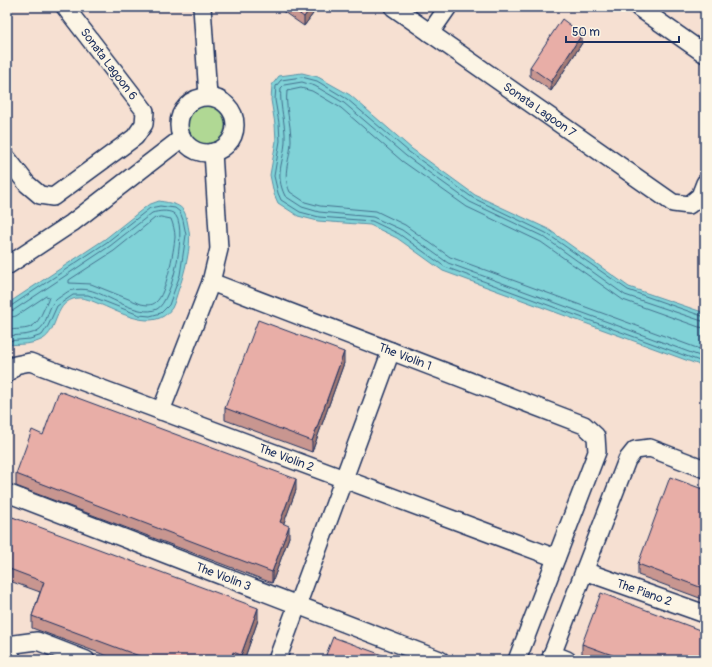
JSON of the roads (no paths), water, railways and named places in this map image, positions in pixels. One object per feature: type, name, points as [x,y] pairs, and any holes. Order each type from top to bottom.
[{"type":"street","name":"Sonata Lagoon 6","points":[[7,158],[27,184],[40,195],[53,197],[135,137],[144,124],[145,112],[65,7]]},
{"type":"street","points":[[202,7],[208,96]]},
{"type":"street","name":"Sonata Lagoon 7","points":[[393,7],[673,203],[689,204],[700,196],[705,183]]},
{"type":"street","points":[[430,33],[448,7]]},
{"type":"street","points":[[638,7],[705,54]]},
{"type":"street","points":[[208,96],[221,100],[231,110],[235,122],[233,136],[225,147],[213,152],[201,152],[190,147],[182,138],[179,127],[180,115],[186,105],[196,98],[208,96]]},
{"type":"street","points":[[7,266],[72,223],[182,138]]},
{"type":"street","points":[[161,411],[211,282],[219,249],[213,152]]},
{"type":"street","name":"The Violin 1","points":[[211,282],[584,425],[596,436],[597,452],[556,558]]},
{"type":"street","points":[[277,660],[391,351]]},
{"type":"street","name":"The Violin 2","points":[[11,370],[30,362],[556,558]]},
{"type":"street","points":[[556,658],[584,571],[627,460],[635,450],[650,448],[705,469]]},
{"type":"street","name":"The Violin 3","points":[[7,492],[440,660]]},
{"type":"street","points":[[517,660],[556,558]]},
{"type":"street","name":"The Piano 2","points":[[584,571],[705,614]]},
{"type":"street","points":[[7,645],[36,641],[86,660]]},
{"type":"street","points":[[7,652],[13,660]]},
{"type":"water","points":[[302,73],[318,77],[350,95],[412,149],[475,195],[548,229],[629,287],[705,313],[705,367],[443,271],[397,238],[370,225],[318,221],[298,216],[278,203],[274,194],[270,175],[276,141],[271,100],[272,85],[279,76]]},
{"type":"water","points":[[159,201],[174,204],[182,208],[186,217],[190,237],[187,260],[181,283],[172,308],[164,316],[146,320],[136,318],[82,298],[76,298],[67,302],[62,307],[51,330],[43,339],[30,343],[7,345],[7,304],[105,239],[148,205]]}]
